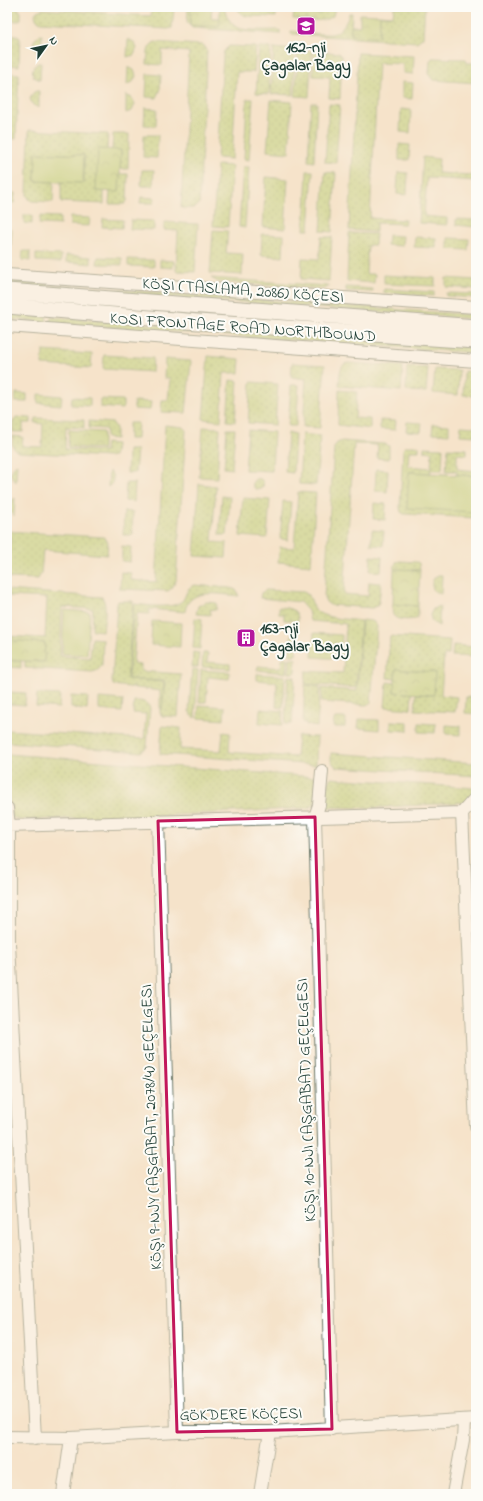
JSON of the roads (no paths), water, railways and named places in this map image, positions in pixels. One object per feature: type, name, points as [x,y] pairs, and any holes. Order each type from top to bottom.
[{"type":"main road","name":"KÖŞI (TASLAMA, 2086) KÖÇESI","points":[[7,291],[476,327]]},
{"type":"main road","name":"KÖŞI (TASLAMA, 2086) KÖÇESI","points":[[7,306],[476,341]]},
{"type":"street","points":[[7,275],[476,307]]},
{"type":"street","name":"KOSI FRONTAGE ROAD NORTHBOUND","points":[[7,326],[476,361]]},
{"type":"street","name":"KÖŞI 10-NJI (AŞGABAT) GEÇELGESI","points":[[322,772],[320,805],[315,817],[332,1429]]},
{"type":"street","points":[[476,797],[462,813],[476,1126]]},
{"type":"street","points":[[7,808],[9,944],[35,1438]]},
{"type":"street","points":[[8,826],[462,813]]},
{"type":"street","name":"KÖŞI 9-NJY (AŞGABAT, 2078/4) GEÇELGESI","points":[[158,821],[177,1432]]},
{"type":"street","points":[[453,1494],[463,1440],[470,1420]]},
{"type":"street","name":"GÖKDERE KÖÇESI","points":[[7,1437],[71,1438],[177,1432],[270,1432],[470,1420]]},
{"type":"street","points":[[260,1494],[270,1432]]},
{"type":"street","points":[[63,1494],[71,1438]]},
{"type":"place","name":"162-nji Çagalar Bagy","points":[[306,26]]},
{"type":"place","name":"163-nji Çagalar Bagy","points":[[246,638]]}]
